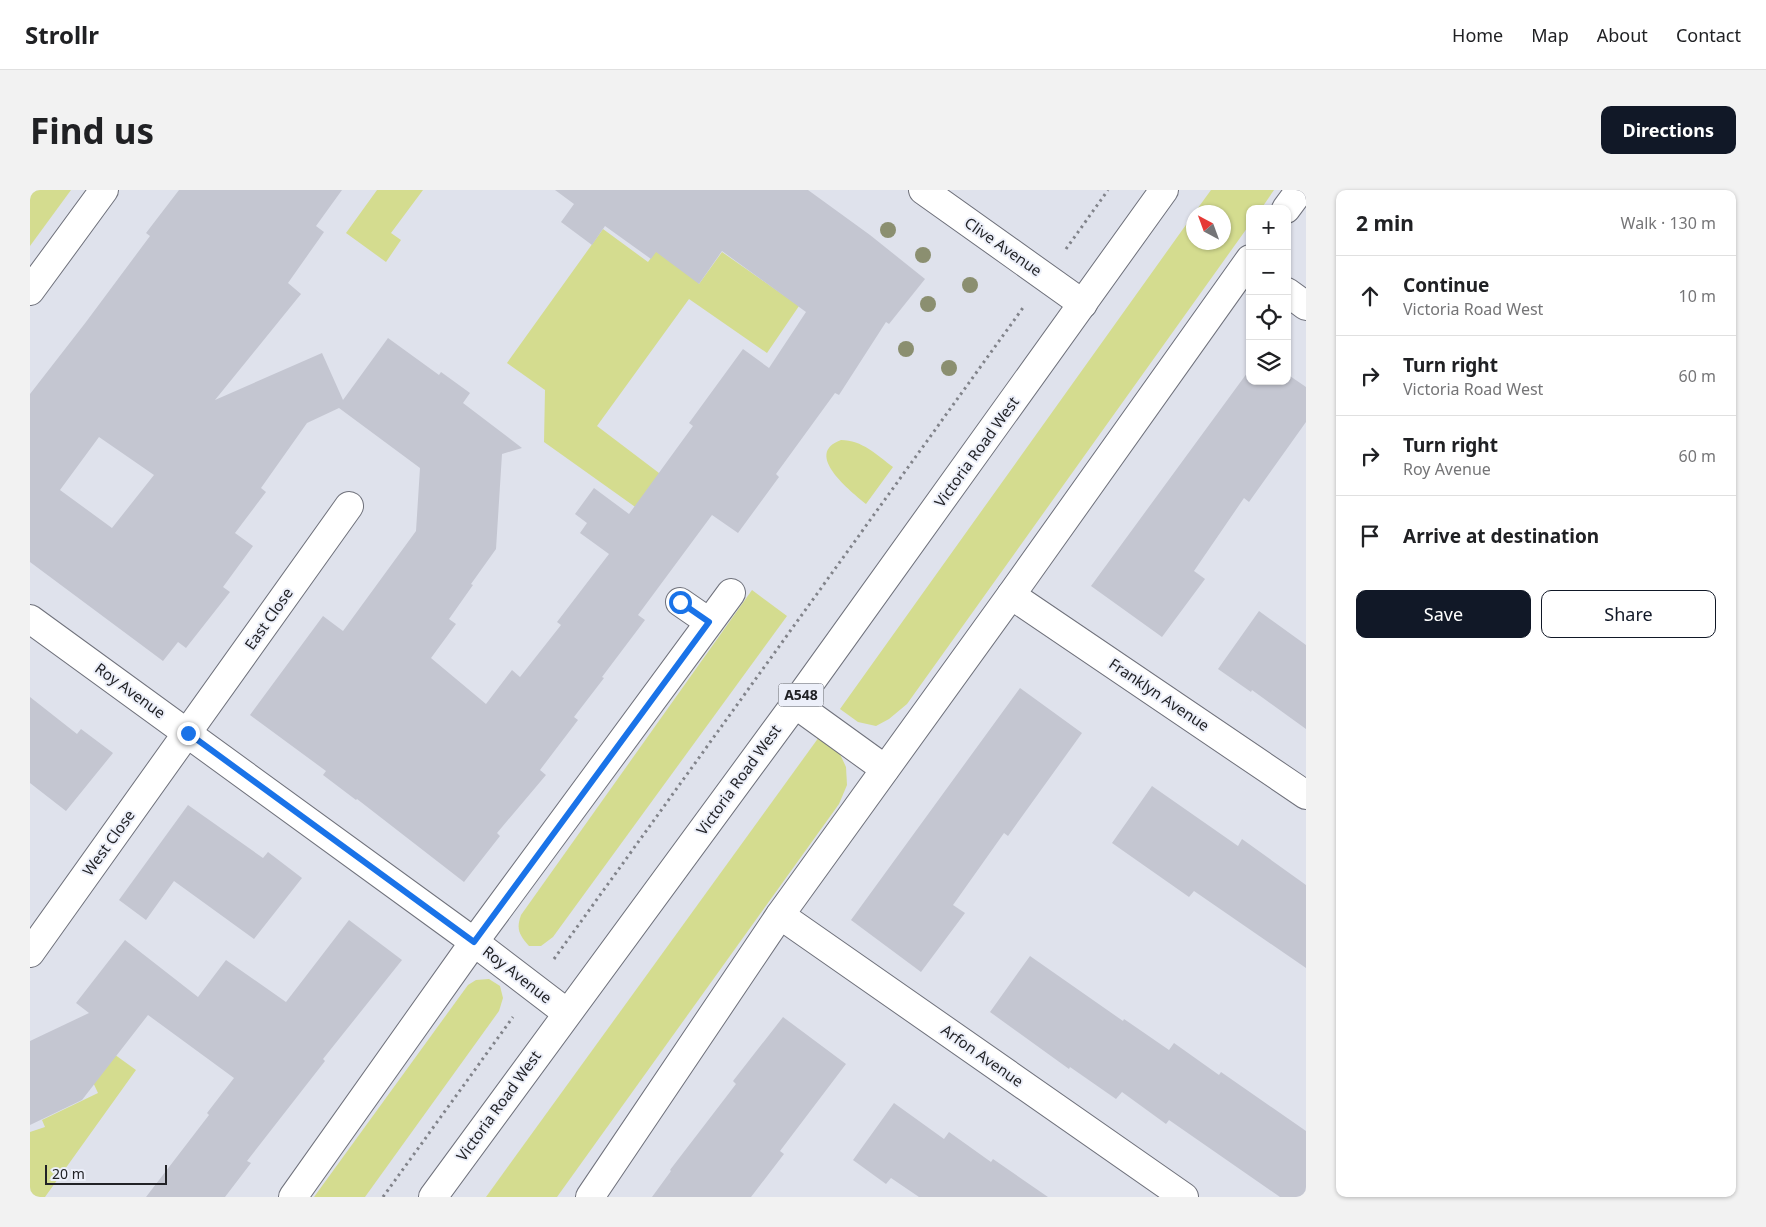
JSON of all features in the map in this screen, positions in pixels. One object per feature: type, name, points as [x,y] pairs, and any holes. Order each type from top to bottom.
[{"type":"street","points":[[30,291],[104,190]]},
{"type":"street","name":"Clive Avenue","points":[[923,190],[1083,304]]},
{"type":"street","name":"Victoria Road West","points":[[433,1197],[795,704],[1164,190]]},
{"type":"street","points":[[1289,205],[1300,190]]},
{"type":"street","points":[[590,1197],[780,915],[1246,267]]},
{"type":"street","points":[[1291,295],[1306,306]]},
{"type":"street","name":"East Close","points":[[188,733],[349,506]]},
{"type":"street","points":[[293,1197],[474,942],[731,593]]},
{"type":"street","name":"Franklyn Avenue","points":[[1011,595],[1306,794]]},
{"type":"street","points":[[680,602],[709,622]]},
{"type":"street","name":"Roy Avenue","points":[[30,619],[474,942],[567,1014]]},
{"type":"street","points":[[795,704],[885,769]]},
{"type":"street","name":"West Close","points":[[30,953],[188,733]]},
{"type":"street","name":"Arfon Avenue","points":[[780,915],[1184,1197]]},
{"type":"path","points":[[383,1197],[1108,190]]},
{"type":"green space","points":[[30,190],[71,190],[30,246]]},
{"type":"green space","points":[[377,190],[423,190],[391,233],[401,240],[386,262],[346,233]]},
{"type":"green space","points":[[1211,190],[1274,190],[1264,205],[1246,205],[1246,230],[907,704],[889,719],[876,726],[858,722],[840,709],[1186,225],[1186,250],[1231,250],[1231,205],[1200,205]]},
{"type":"green space","points":[[603,229],[648,262],[670,232],[699,284],[722,252],[799,306],[767,353],[689,299],[597,426],[659,473],[676,536],[544,442],[545,390],[507,363]]},
{"type":"green space","points":[[841,440],[862,445],[893,467],[866,504],[842,482],[828,463],[826,454],[830,446]]},
{"type":"green space","points":[[752,590],[787,616],[553,937],[541,946],[529,946],[519,932],[521,915]]},
{"type":"green space","points":[[819,737],[839,752],[846,767],[847,785],[839,804],[557,1197],[486,1197]]},
{"type":"green space","points":[[489,979],[500,986],[503,998],[499,1011],[365,1197],[314,1197],[468,985],[476,980]]},
{"type":"green space","points":[[71,1023],[136,1070],[45,1197],[30,1197],[30,1132],[45,1127],[42,1120],[98,1093],[68,1029]]},
{"type":"building","points":[[179,190],[342,190],[316,226],[324,232],[288,283],[301,294],[215,400],[322,353],[343,400],[388,338],[439,375],[441,372],[470,393],[463,403],[522,448],[502,454],[496,549],[449,619],[456,624],[431,658],[486,704],[512,670],[520,677],[561,625],[557,622],[609,554],[580,533],[587,523],[575,514],[594,488],[629,514],[693,426],[689,423],[743,349],[769,368],[806,312],[722,251],[699,284],[656,252],[651,259],[605,226],[592,245],[561,222],[574,204],[555,190],[808,190],[870,235],[925,279],[889,324],[886,322],[839,395],[835,393],[776,474],[779,477],[738,533],[712,515],[638,615],[645,620],[574,717],[578,720],[540,770],[546,775],[497,833],[500,836],[464,882],[323,775],[326,771],[250,715],[323,616],[343,631],[416,531],[420,468],[339,408],[307,423],[261,488],[266,492],[235,533],[253,546],[223,587],[230,592],[186,648],[178,642],[163,661],[30,562],[30,394],[150,236],[146,233]],"holes":[[[99,437],[154,475],[112,528],[60,490]]]},
{"type":"building","points":[[1246,374],[1246,385],[1291,385],[1291,377],[1306,387],[1306,422],[1249,502],[1244,498],[1194,571],[1205,579],[1162,637],[1091,586]]},
{"type":"building","points":[[1259,611],[1306,645],[1306,729],[1252,690],[1251,692],[1218,669]]},
{"type":"building","points":[[1020,688],[1082,733],[1008,836],[1004,833],[953,905],[965,913],[921,972],[851,920]]},
{"type":"building","points":[[30,697],[77,734],[81,729],[113,753],[66,811],[30,783]]},
{"type":"building","points":[[1152,786],[1238,846],[1242,839],[1306,885],[1306,968],[1194,891],[1189,897],[1112,843]]},
{"type":"building","points":[[188,805],[263,858],[268,852],[302,878],[254,939],[174,881],[146,920],[119,900]]},
{"type":"building","points":[[349,920],[402,960],[323,1059],[325,1061],[247,1161],[251,1163],[225,1197],[146,1197],[209,1115],[207,1113],[234,1078],[148,1015],[82,1100],[30,1125],[30,1041],[89,1013],[76,1003],[125,940],[198,997],[226,960],[286,1002]]},
{"type":"building","points":[[1030,956],[1123,1021],[1124,1019],[1169,1050],[1174,1043],[1219,1075],[1221,1072],[1306,1131],[1306,1197],[1280,1197],[1169,1120],[1166,1124],[1122,1092],[1116,1099],[1070,1067],[1069,1069],[990,1012]]},
{"type":"building","points":[[783,1017],[846,1064],[780,1151],[784,1154],[751,1197],[652,1197],[670,1170],[736,1084],[733,1081]]},
{"type":"building","points":[[894,1103],[944,1139],[949,1132],[991,1162],[993,1159],[1048,1197],[919,1197],[891,1178],[886,1184],[853,1160]]},
{"type":"route","points":[[188,733],[474,942],[709,622],[680,602]]}]
